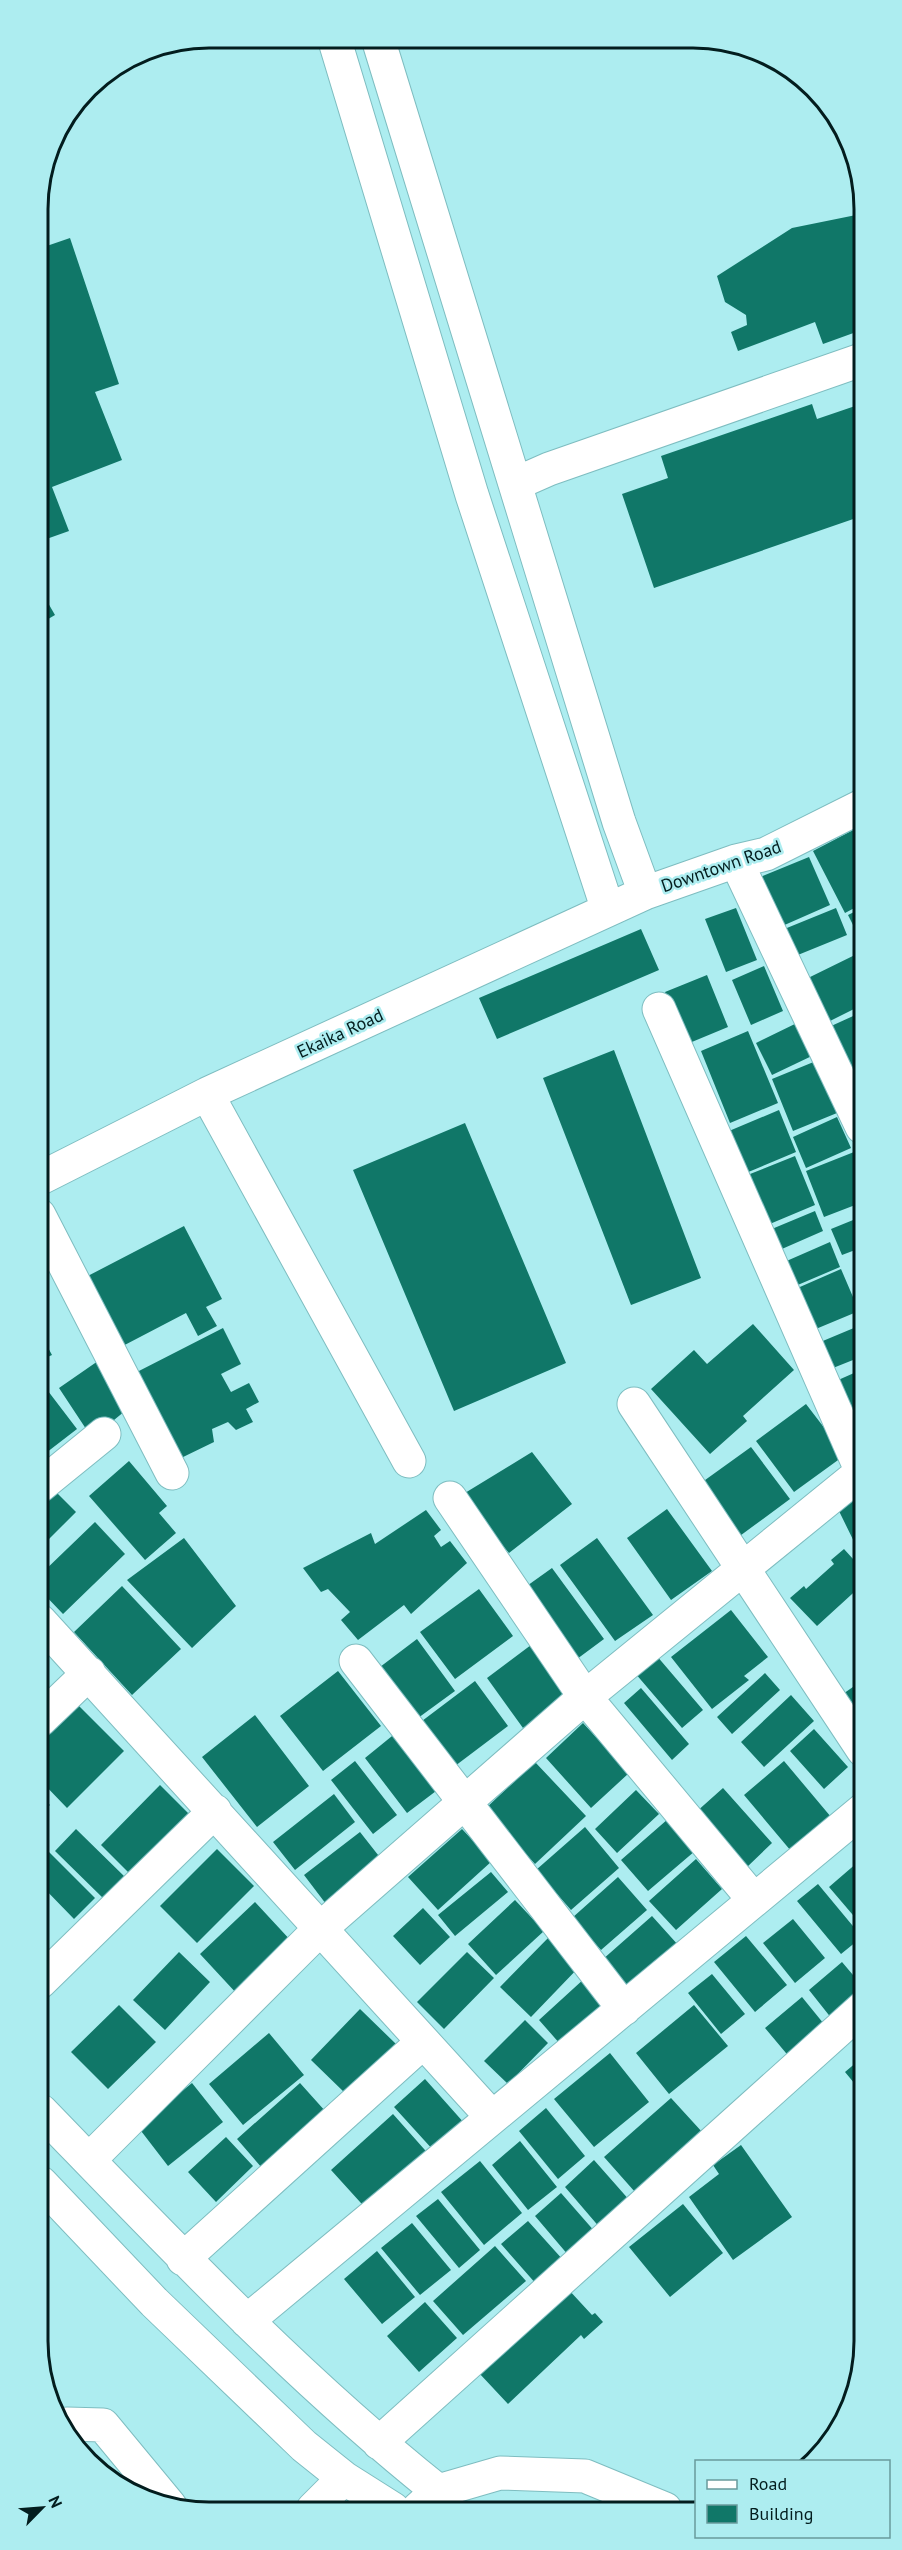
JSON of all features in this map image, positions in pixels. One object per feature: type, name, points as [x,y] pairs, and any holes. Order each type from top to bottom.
[{"type":"street","points":[[337,48],[468,484],[608,910]]},
{"type":"street","points":[[381,48],[619,822],[645,893]]},
{"type":"street","points":[[515,484],[549,469],[854,362]]},
{"type":"street","name":"Downtown Road","points":[[645,893],[736,861],[766,855],[854,810]]},
{"type":"street","points":[[736,861],[854,1111]]},
{"type":"street","name":"Ekaika Road","points":[[48,1174],[207,1094],[645,893]]},
{"type":"street","points":[[659,1009],[854,1454]]},
{"type":"street","points":[[207,1094],[409,1461]]},
{"type":"street","points":[[48,1232],[172,1473]]},
{"type":"street","points":[[634,1404],[854,1736]]},
{"type":"street","points":[[48,1480],[104,1434]]},
{"type":"street","points":[[88,2160],[321,1928],[585,1697],[854,1478]]},
{"type":"street","points":[[450,1498],[585,1697],[754,1900]]},
{"type":"street","points":[[48,1629],[492,2117]]},
{"type":"street","points":[[356,1661],[624,2009]]},
{"type":"street","points":[[48,1712],[89,1673]]},
{"type":"street","points":[[48,1974],[215,1811]]},
{"type":"street","points":[[247,2321],[854,1817]]},
{"type":"street","points":[[379,2443],[854,2016]]},
{"type":"street","points":[[183,2259],[423,2042]]},
{"type":"street","points":[[48,2119],[183,2259],[323,2394],[379,2443],[428,2500],[500,2473],[585,2476],[648,2502]]},
{"type":"street","points":[[48,2190],[154,2302],[304,2446],[344,2478],[382,2502]]},
{"type":"street","points":[[72,2424],[104,2425],[160,2494]]},
{"type":"street","points":[[320,2502],[344,2478]]},
{"type":"building","points":[[854,215],[854,333],[823,344],[815,322],[738,351],[731,332],[747,325],[746,315],[725,302],[717,276],[792,228]]},
{"type":"building","points":[[70,238],[119,384],[95,392],[122,460],[52,487],[69,531],[48,538],[48,246]]},
{"type":"building","points":[[812,404],[817,419],[854,406],[854,519],[654,588],[622,494],[668,478],[661,456]]},
{"type":"building","points":[[48,603],[55,615],[48,619]]},
{"type":"building","points":[[854,830],[854,908],[845,913],[813,851]]},
{"type":"building","points":[[809,857],[830,905],[780,927],[758,878]]},
{"type":"building","points":[[736,908],[757,960],[726,972],[705,919]]},
{"type":"building","points":[[836,908],[847,935],[788,959],[777,932]]},
{"type":"building","points":[[854,912],[854,927],[848,915]]},
{"type":"building","points":[[641,929],[659,970],[497,1039],[479,998]]},
{"type":"building","points":[[854,955],[854,1009],[828,1022],[806,979]]},
{"type":"building","points":[[764,966],[783,1011],[751,1025],[732,980]]},
{"type":"building","points":[[707,975],[728,1027],[687,1044],[665,992]]},
{"type":"building","points":[[854,1016],[854,1070],[849,1072],[829,1027]]},
{"type":"building","points":[[801,1021],[816,1054],[772,1075],[756,1043]]},
{"type":"building","points":[[748,1031],[778,1103],[730,1123],[701,1051]]},
{"type":"building","points":[[614,1050],[701,1278],[631,1305],[543,1078]]},
{"type":"building","points":[[816,1061],[837,1113],[793,1131],[772,1079]]},
{"type":"building","points":[[779,1110],[796,1152],[746,1173],[729,1131]]},
{"type":"building","points":[[837,1117],[851,1148],[806,1168],[793,1137]]},
{"type":"building","points":[[465,1123],[566,1363],[454,1411],[353,1170]]},
{"type":"building","points":[[854,1152],[854,1205],[824,1217],[806,1171]]},
{"type":"building","points":[[795,1156],[815,1205],[765,1226],[745,1176]]},
{"type":"building","points":[[815,1211],[823,1231],[775,1252],[767,1231]]},
{"type":"building","points":[[854,1220],[854,1250],[842,1255],[831,1229]]},
{"type":"building","points":[[184,1226],[222,1299],[206,1307],[217,1326],[198,1336],[186,1313],[117,1349],[82,1279]]},
{"type":"building","points":[[830,1242],[840,1267],[793,1287],[782,1263]]},
{"type":"building","points":[[841,1269],[854,1299],[854,1313],[811,1331],[793,1290]]},
{"type":"building","points":[[753,1324],[794,1370],[743,1416],[747,1421],[710,1454],[651,1389],[694,1350],[707,1364]]},
{"type":"building","points":[[223,1328],[241,1364],[221,1374],[231,1392],[249,1383],[259,1402],[246,1409],[253,1422],[236,1430],[228,1422],[212,1429],[214,1442],[179,1459],[135,1373]]},
{"type":"building","points":[[854,1328],[854,1360],[828,1370],[818,1343]]},
{"type":"building","points":[[98,1361],[125,1411],[92,1438],[59,1388]]},
{"type":"building","points":[[854,1373],[854,1416],[836,1381]]},
{"type":"building","points":[[48,1391],[77,1429],[48,1451]]},
{"type":"building","points":[[806,1404],[845,1455],[794,1492],[756,1441]]},
{"type":"building","points":[[751,1447],[790,1499],[733,1541],[694,1488]]},
{"type":"building","points":[[532,1452],[572,1504],[509,1553],[460,1496]]},
{"type":"building","points":[[129,1461],[167,1506],[159,1513],[176,1533],[145,1560],[89,1496]]},
{"type":"building","points":[[48,1486],[76,1512],[48,1540]]},
{"type":"building","points":[[854,1501],[854,1542],[838,1509]]},
{"type":"building","points":[[667,1509],[712,1571],[671,1600],[627,1538]]},
{"type":"building","points":[[426,1510],[441,1530],[434,1536],[441,1547],[450,1541],[467,1563],[411,1614],[404,1605],[358,1640],[341,1620],[350,1612],[328,1589],[321,1592],[303,1568],[371,1533],[375,1544]]},
{"type":"building","points":[[95,1522],[125,1554],[63,1614],[48,1598],[48,1567]]},
{"type":"building","points":[[184,1538],[236,1606],[192,1648],[127,1580]]},
{"type":"building","points":[[597,1538],[653,1615],[615,1641],[560,1565]]},
{"type":"building","points":[[844,1549],[854,1560],[854,1592],[817,1626],[790,1598],[804,1586],[806,1589],[834,1564],[831,1560]]},
{"type":"building","points":[[552,1568],[604,1639],[577,1659],[524,1588]]},
{"type":"building","points":[[122,1586],[181,1649],[132,1695],[74,1632]]},
{"type":"building","points":[[479,1589],[513,1636],[455,1679],[420,1632]]},
{"type":"building","points":[[731,1610],[768,1657],[744,1676],[749,1680],[712,1709],[671,1657]]},
{"type":"building","points":[[417,1639],[455,1691],[418,1718],[380,1667]]},
{"type":"building","points":[[531,1645],[567,1695],[523,1728],[487,1678]]},
{"type":"building","points":[[656,1655],[703,1710],[682,1728],[635,1673]]},
{"type":"building","points":[[338,1671],[381,1726],[323,1771],[280,1716]]},
{"type":"building","points":[[765,1673],[780,1690],[732,1734],[717,1717]]},
{"type":"building","points":[[475,1681],[508,1726],[455,1766],[422,1721]]},
{"type":"building","points":[[854,1686],[854,1717],[840,1696]]},
{"type":"building","points":[[641,1688],[689,1744],[672,1760],[624,1703]]},
{"type":"building","points":[[791,1695],[814,1721],[764,1767],[741,1742]]},
{"type":"building","points":[[77,1704],[124,1751],[67,1808],[48,1788],[48,1734]]},
{"type":"building","points":[[255,1715],[309,1786],[257,1827],[202,1757]]},
{"type":"building","points":[[583,1723],[629,1773],[591,1808],[546,1758]]},
{"type":"building","points":[[814,1729],[848,1767],[824,1789],[790,1751]]},
{"type":"building","points":[[397,1732],[440,1788],[407,1813],[365,1758]]},
{"type":"building","points":[[355,1761],[397,1815],[373,1834],[331,1780]]},
{"type":"building","points":[[784,1761],[831,1817],[791,1851],[744,1795]]},
{"type":"building","points":[[535,1762],[586,1816],[535,1864],[485,1809]]},
{"type":"building","points":[[160,1785],[190,1815],[131,1875],[101,1845]]},
{"type":"building","points":[[723,1788],[772,1843],[746,1868],[695,1813]]},
{"type":"building","points":[[636,1790],[659,1814],[617,1853],[595,1829]]},
{"type":"building","points":[[334,1794],[355,1822],[295,1870],[273,1842]]},
{"type":"building","points":[[668,1819],[695,1851],[648,1891],[621,1860]]},
{"type":"building","points":[[585,1827],[619,1868],[571,1910],[536,1870]]},
{"type":"building","points":[[76,1829],[126,1878],[105,1900],[55,1851]]},
{"type":"building","points":[[462,1829],[492,1861],[438,1910],[408,1877]]},
{"type":"building","points":[[360,1832],[382,1860],[326,1904],[304,1875]]},
{"type":"building","points":[[217,1849],[254,1886],[197,1943],[160,1906]]},
{"type":"building","points":[[48,1851],[95,1898],[74,1919],[48,1892]]},
{"type":"building","points":[[696,1859],[722,1889],[676,1930],[649,1901]]},
{"type":"building","points":[[854,1865],[854,1916],[829,1887]]},
{"type":"building","points":[[491,1872],[508,1892],[455,1936],[438,1915]]},
{"type":"building","points":[[618,1877],[647,1910],[601,1950],[572,1918]]},
{"type":"building","points":[[818,1884],[854,1927],[854,1943],[841,1954],[797,1901]]},
{"type":"building","points":[[515,1900],[544,1931],[496,1975],[468,1944]]},
{"type":"building","points":[[255,1902],[293,1943],[238,1995],[200,1954]]},
{"type":"building","points":[[423,1908],[450,1937],[420,1965],[393,1936]]},
{"type":"building","points":[[652,1916],[679,1946],[629,1990],[602,1960]]},
{"type":"building","points":[[793,1919],[825,1958],[795,1983],[763,1943]]},
{"type":"building","points":[[550,1936],[581,1965],[531,2017],[500,1987]]},
{"type":"building","points":[[746,1936],[787,1985],[755,2012],[714,1962]]},
{"type":"building","points":[[179,1952],[210,1982],[165,2030],[133,2000]]},
{"type":"building","points":[[467,1952],[494,1978],[444,2029],[417,2002]]},
{"type":"building","points":[[842,1962],[854,1976],[854,2001],[832,2019],[809,1990]]},
{"type":"building","points":[[712,1974],[745,2014],[721,2034],[688,1993]]},
{"type":"building","points":[[585,1978],[607,2003],[561,2045],[539,2020]]},
{"type":"building","points":[[802,1997],[828,2029],[791,2059],[765,2028]]},
{"type":"building","points":[[119,2005],[156,2042],[108,2089],[71,2052]]},
{"type":"building","points":[[694,2005],[728,2046],[669,2094],[636,2053]]},
{"type":"building","points":[[360,2009],[396,2044],[346,2094],[311,2060]]},
{"type":"building","points":[[525,2020],[548,2043],[508,2084],[484,2061]]},
{"type":"building","points":[[269,2033],[304,2075],[243,2125],[209,2084]]},
{"type":"building","points":[[610,2053],[649,2102],[594,2147],[554,2099]]},
{"type":"building","points":[[854,2064],[854,2083],[845,2072]]},
{"type":"building","points":[[425,2079],[465,2124],[434,2151],[394,2107]]},
{"type":"building","points":[[192,2083],[223,2122],[168,2166],[138,2127]]},
{"type":"building","points":[[300,2083],[326,2112],[262,2168],[237,2139]]},
{"type":"building","points":[[671,2098],[703,2133],[635,2192],[604,2157]]},
{"type":"building","points":[[546,2108],[585,2156],[558,2179],[519,2131]]},
{"type":"building","points":[[393,2114],[432,2158],[370,2213],[331,2170]]},
{"type":"building","points":[[226,2137],[253,2166],[216,2202],[188,2172]]},
{"type":"building","points":[[520,2141],[557,2187],[528,2210],[492,2165]]},
{"type":"building","points":[[741,2145],[792,2217],[733,2260],[689,2197],[719,2174],[713,2165]]},
{"type":"building","points":[[594,2160],[631,2202],[601,2229],[565,2187]]},
{"type":"building","points":[[480,2161],[522,2213],[484,2245],[441,2192]]},
{"type":"building","points":[[561,2193],[596,2233],[569,2256],[535,2216]]},
{"type":"building","points":[[438,2199],[480,2250],[459,2268],[416,2216]]},
{"type":"building","points":[[683,2204],[723,2253],[670,2297],[629,2247]]},
{"type":"building","points":[[528,2221],[564,2261],[537,2285],[501,2244]]},
{"type":"building","points":[[412,2223],[451,2270],[420,2295],[381,2248]]},
{"type":"building","points":[[495,2246],[526,2281],[463,2335],[433,2301]]},
{"type":"building","points":[[377,2251],[415,2297],[382,2324],[344,2279]]},
{"type":"building","points":[[568,2289],[592,2315],[595,2313],[603,2322],[584,2339],[581,2335],[508,2404],[479,2373]]},
{"type":"building","points":[[425,2302],[457,2338],[419,2372],[387,2336]]}]
